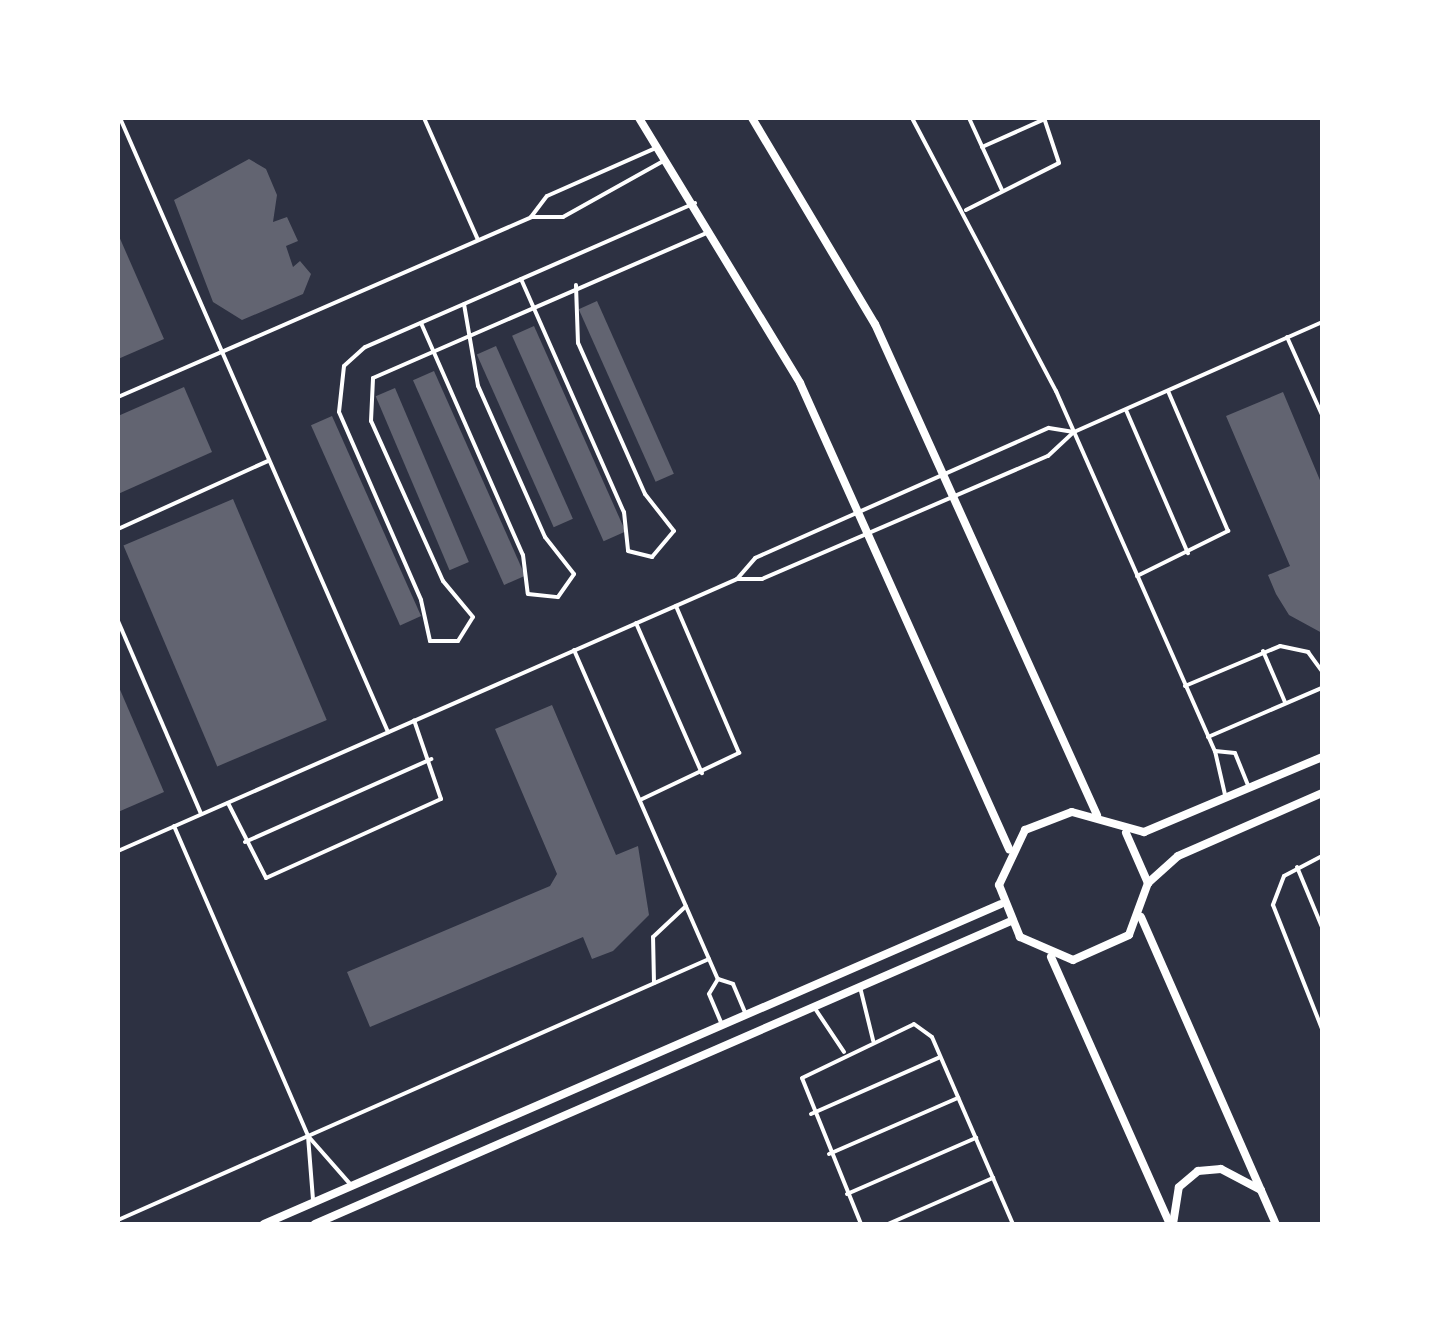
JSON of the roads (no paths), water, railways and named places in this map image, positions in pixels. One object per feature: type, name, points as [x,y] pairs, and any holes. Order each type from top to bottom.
[{"type":"street","points":[[639,118],[712,230],[800,384],[1009,849],[1002,904],[1008,922],[1052,956],[1172,1224]]},
{"type":"street","points":[[752,118],[844,266],[946,476],[1097,815],[1126,833],[1148,883],[1141,917],[1104,953],[1052,956]]},
{"type":"street","points":[[1126,833],[1226,800],[1322,757]]},
{"type":"street","points":[[1148,883],[1178,856],[1322,793]]},
{"type":"street","points":[[1009,849],[1047,817],[1097,815]]},
{"type":"street","points":[[264,1224],[1002,904]]},
{"type":"street","points":[[1141,917],[1276,1224]]},
{"type":"street","points":[[315,1224],[1008,922]]},
{"type":"street","points":[[1172,1224],[1180,1186],[1198,1171],[1221,1168],[1261,1190]]},
{"type":"lane","points":[[120,118],[388,732]]},
{"type":"lane","points":[[424,118],[478,240]]},
{"type":"lane","points":[[912,118],[966,210],[1074,432],[1214,751],[1226,800]]},
{"type":"lane","points":[[969,118],[1003,192]]},
{"type":"lane","points":[[966,210],[1060,163],[1044,118],[982,147]]},
{"type":"lane","points":[[531,217],[547,196],[658,146]]},
{"type":"lane","points":[[118,398],[531,217],[563,218],[667,160]]},
{"type":"lane","points":[[695,203],[357,352],[335,393],[422,600],[425,634],[439,645],[464,636],[473,617],[443,581],[366,404],[378,371],[576,284],[712,230]]},
{"type":"lane","points":[[521,279],[624,512],[628,550],[659,554],[674,531],[645,494],[578,343],[576,284]]},
{"type":"lane","points":[[421,323],[523,555],[528,594],[552,600],[574,574],[545,537],[478,386],[472,328],[464,304]]},
{"type":"lane","points":[[737,578],[762,579],[1060,451],[1074,432],[1322,322]]},
{"type":"lane","points":[[1288,337],[1322,415]]},
{"type":"lane","points":[[1137,576],[1225,536],[1227,526],[1168,390]]},
{"type":"lane","points":[[1126,410],[1188,553]]},
{"type":"lane","points":[[118,851],[737,578],[755,558],[1050,428],[1074,432]]},
{"type":"lane","points":[[118,529],[269,461]]},
{"type":"lane","points":[[640,800],[739,753],[676,605]]},
{"type":"lane","points":[[118,621],[201,814]]},
{"type":"lane","points":[[636,623],[702,773]]},
{"type":"lane","points":[[574,650],[718,979],[733,984],[746,1015]]},
{"type":"lane","points":[[1185,686],[1263,651],[1308,652],[1322,671]]},
{"type":"lane","points":[[1263,651],[1286,704]]},
{"type":"lane","points":[[1208,737],[1322,688]]},
{"type":"lane","points":[[228,802],[266,878],[442,799],[414,720]]},
{"type":"lane","points":[[1214,751],[1234,754],[1250,789]]},
{"type":"lane","points":[[245,842],[431,759]]},
{"type":"lane","points":[[174,826],[308,1136],[352,1186]]},
{"type":"lane","points":[[1322,856],[1297,867],[1276,890],[1273,913],[1322,1029]]},
{"type":"lane","points":[[1297,867],[1322,927]]},
{"type":"lane","points":[[654,983],[653,936],[686,906]]},
{"type":"lane","points":[[118,1220],[709,959]]},
{"type":"lane","points":[[718,979],[709,994],[722,1025]]},
{"type":"lane","points":[[860,987],[874,1040]]},
{"type":"lane","points":[[814,1007],[844,1052]]},
{"type":"lane","points":[[860,1224],[811,1114],[805,1073],[844,1052],[920,1026],[940,1057],[1012,1222],[1000,1224]]},
{"type":"lane","points":[[811,1114],[940,1057]]},
{"type":"lane","points":[[829,1154],[958,1098]]},
{"type":"lane","points":[[308,1136],[312,1203]]},
{"type":"lane","points":[[847,1194],[976,1138]]},
{"type":"lane","points":[[888,1224],[993,1178]]}]
